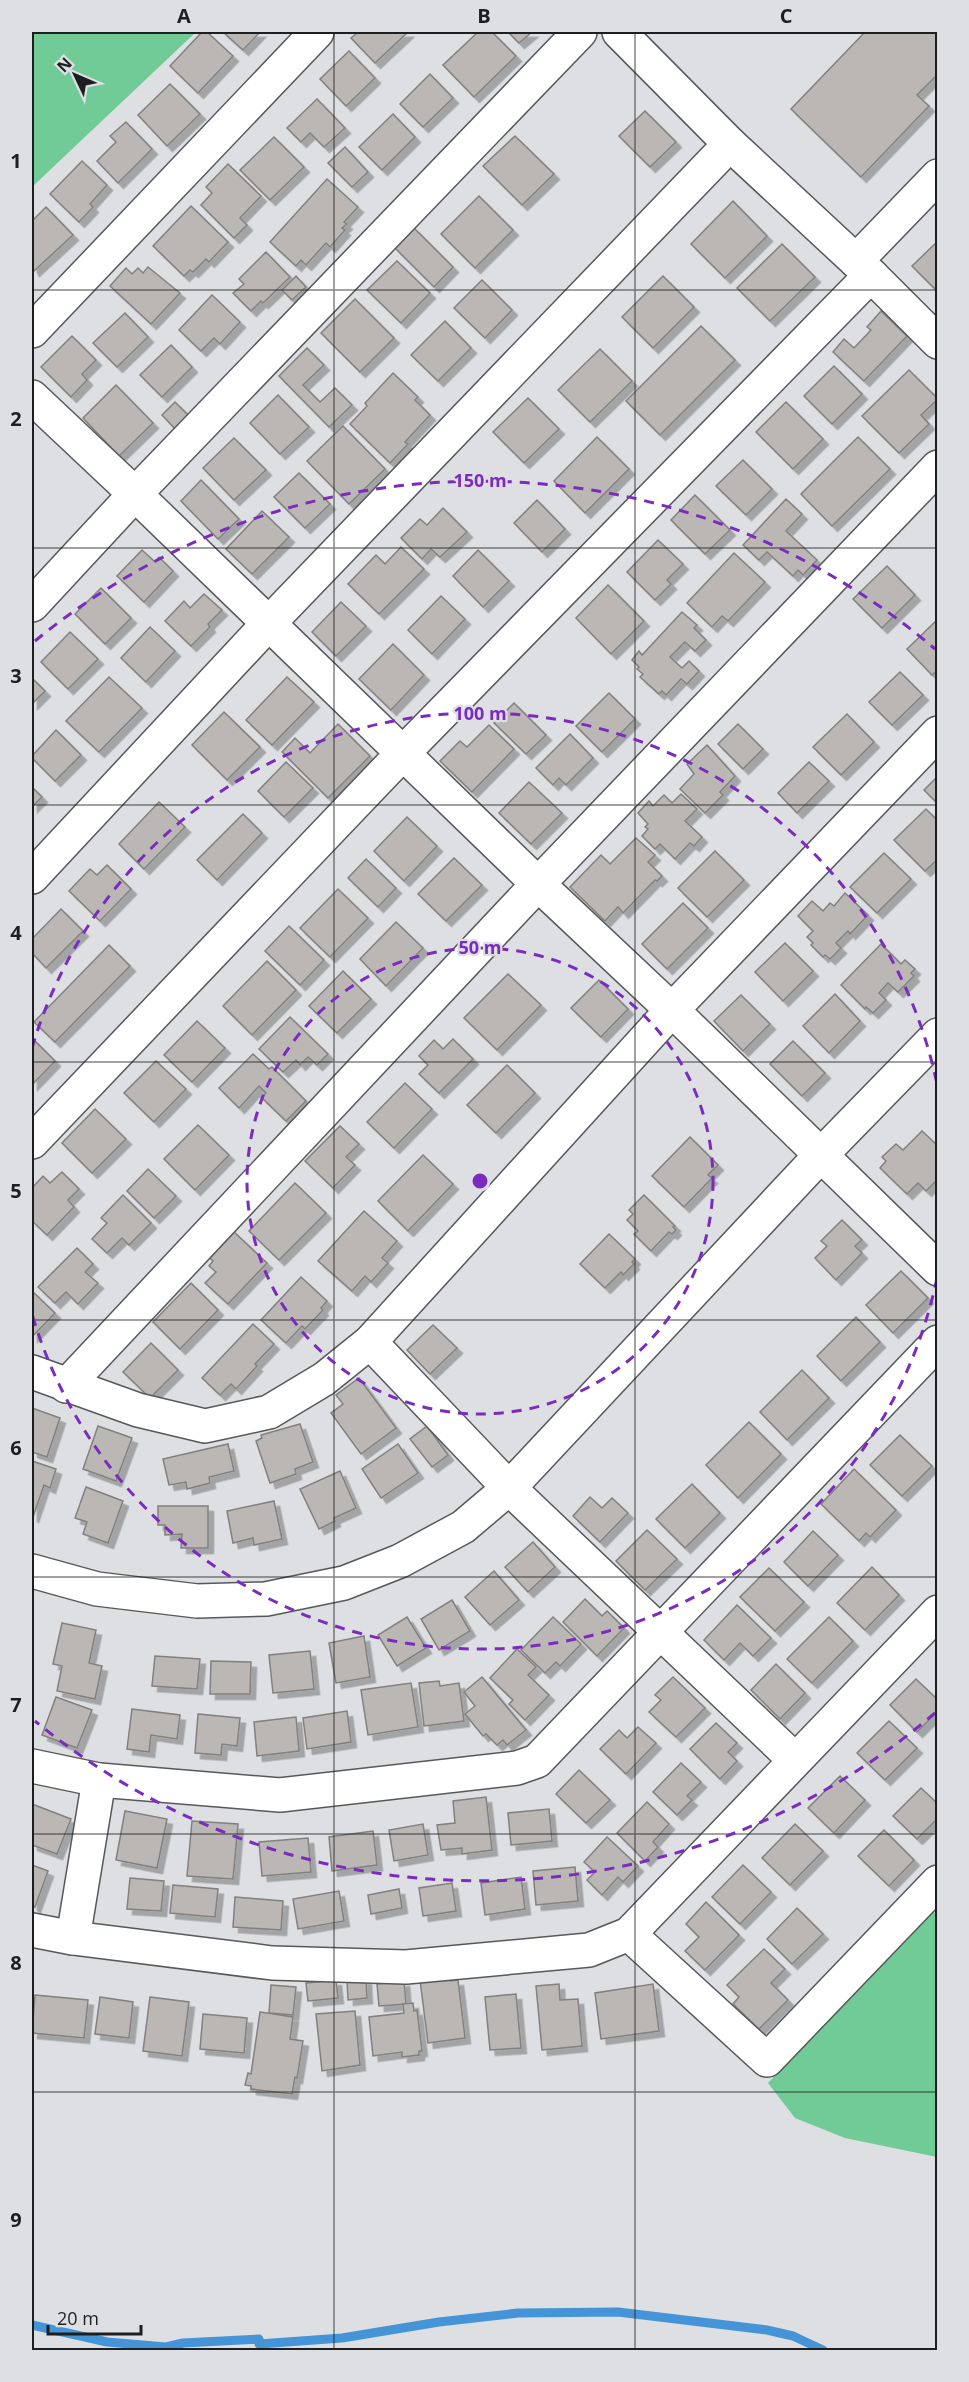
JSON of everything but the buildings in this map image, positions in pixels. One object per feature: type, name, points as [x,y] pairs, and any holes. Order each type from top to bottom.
[{"type":"street","points":[[32,331],[317,32]]},
{"type":"street","points":[[32,604],[580,32]]},
{"type":"street","points":[[619,32],[730,144],[863,268],[938,342]]},
{"type":"street","points":[[32,877],[268,624],[730,144]]},
{"type":"street","points":[[32,1142],[863,268],[938,176]]},
{"type":"street","points":[[32,397],[672,1010],[938,1269]]},
{"type":"street","points":[[66,1386],[538,884],[938,467]]},
{"type":"street","points":[[32,1372],[138,1410],[205,1426],[269,1412],[324,1379],[370,1342],[672,1010],[938,734]]},
{"type":"street","points":[[32,1571],[96,1589],[197,1601],[266,1599],[344,1583],[400,1561],[463,1527],[509,1488],[820,1156],[938,1035]]},
{"type":"street","points":[[370,1342],[509,1488],[661,1630],[795,1760]]},
{"type":"street","points":[[32,1766],[99,1780],[280,1796],[518,1768],[537,1761],[938,1342]]},
{"type":"street","points":[[32,1930],[73,1938],[272,1964],[406,1967],[590,1950],[629,1934],[938,1611]]},
{"type":"street","points":[[73,1938],[99,1780]]},
{"type":"street","points":[[629,1934],[767,2060],[938,1882]]},
{"type":"green space","points":[[32,32],[196,32],[32,187]]},
{"type":"green space","points":[[933,1911],[937,1915],[937,2157],[845,2138],[795,2118],[768,2083]]},
{"type":"waterway","points":[[32,2325],[107,2342],[166,2347],[183,2343],[259,2339],[259,2344],[342,2338],[439,2322],[518,2313],[618,2312],[767,2330],[793,2336],[823,2350]]}]
